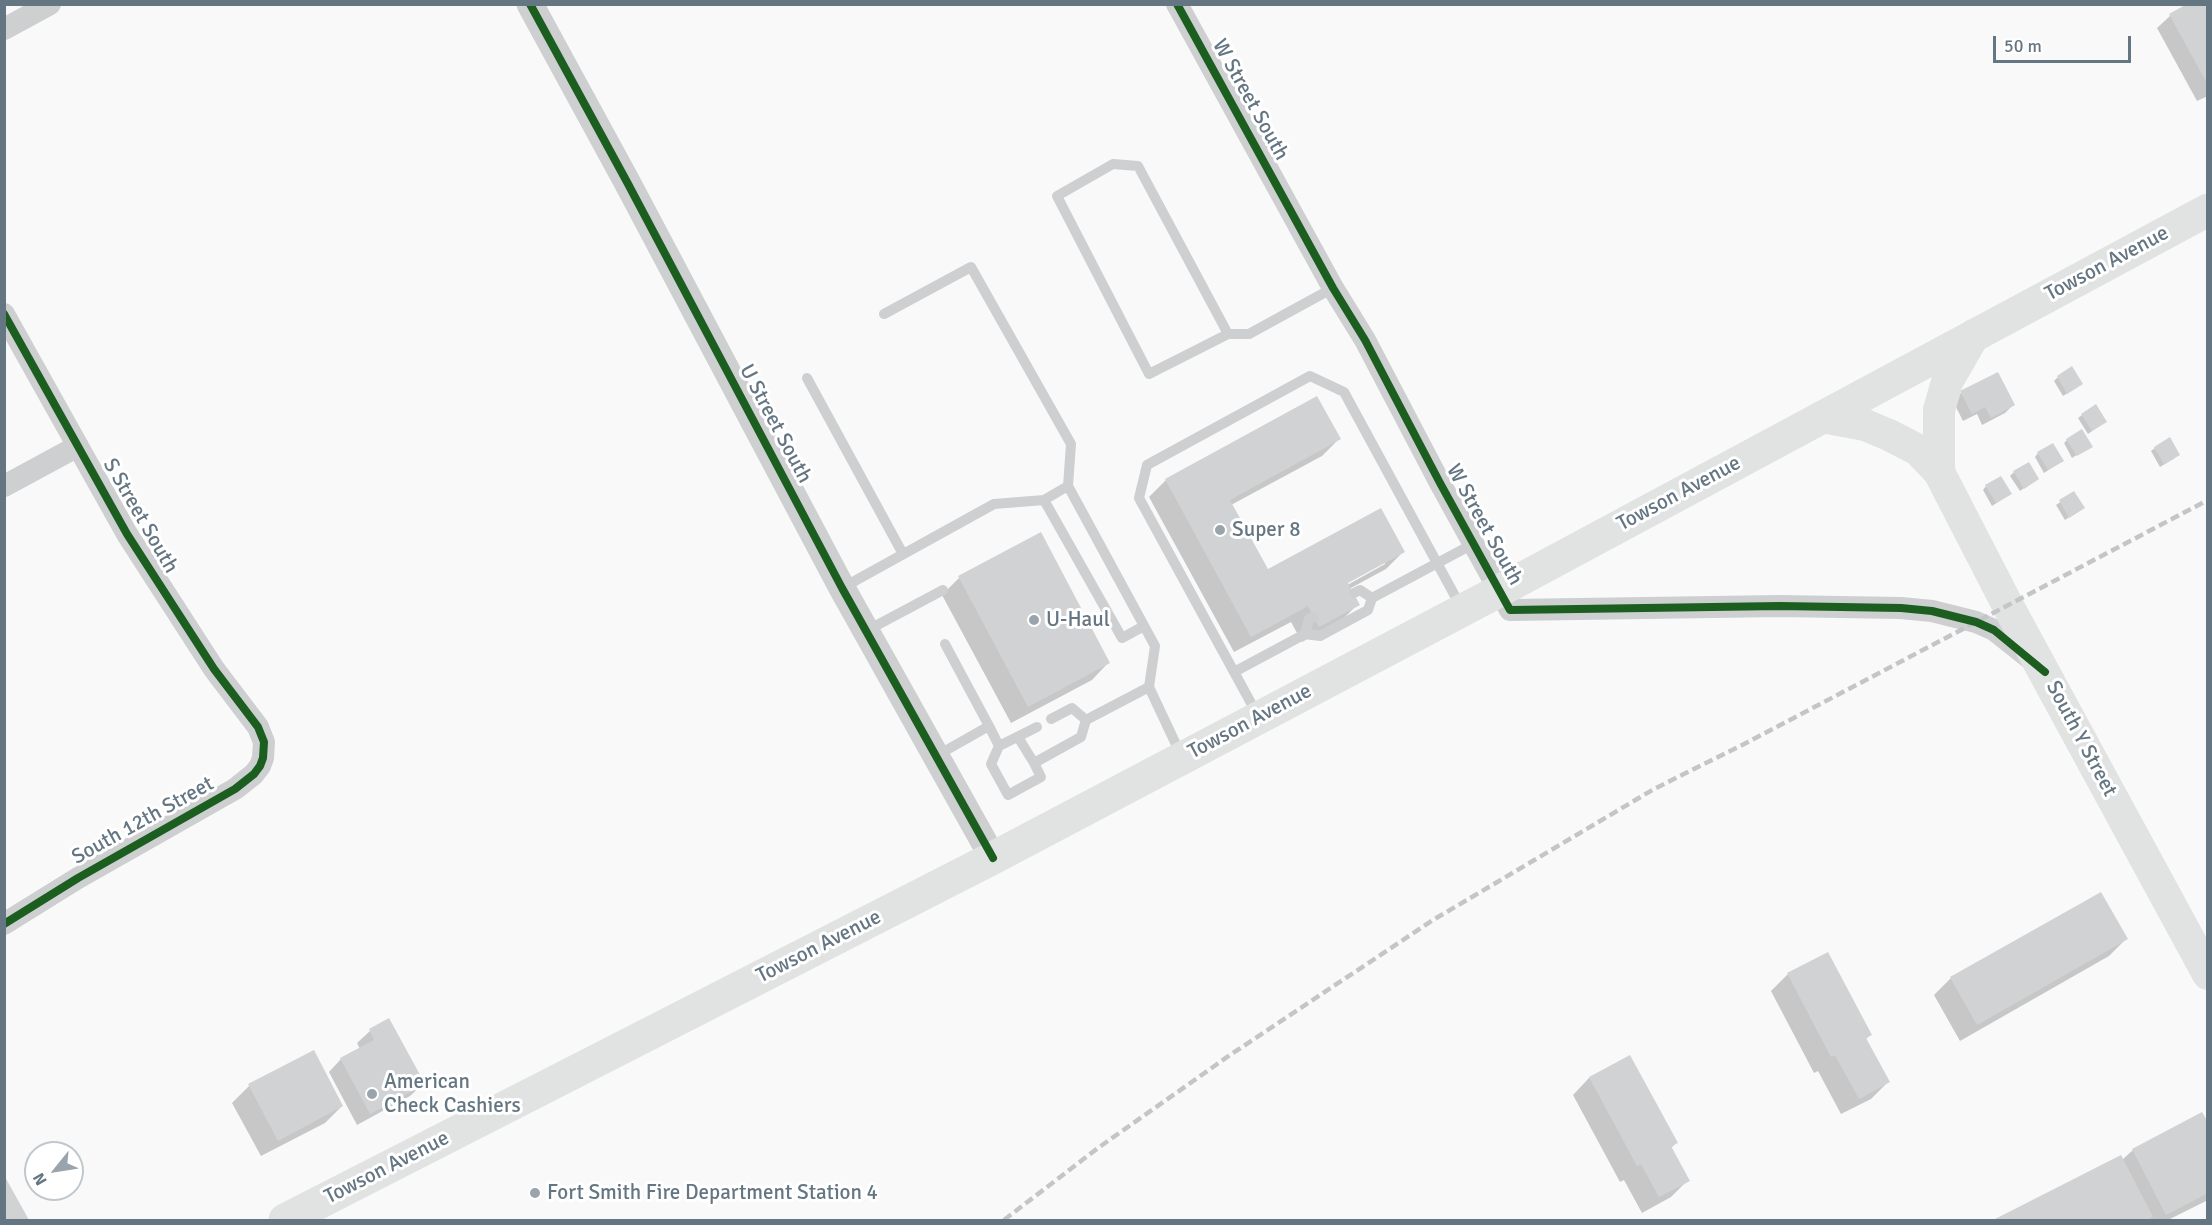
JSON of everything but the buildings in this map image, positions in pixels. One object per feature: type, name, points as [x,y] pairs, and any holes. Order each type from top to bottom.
[{"type":"main road","name":"Towson Avenue","points":[[295,1218],[1183,758],[2208,210]]},
{"type":"main road","name":"South Y Street","points":[[1939,472],[1939,410],[1947,382],[1974,335]]},
{"type":"main road","name":"South Y Street","points":[[1822,417],[1865,425],[1889,435],[1918,450],[1939,472],[2008,606],[2208,974]]},
{"type":"street","points":[[4,29],[50,4]]},
{"type":"street","name":"U Street South","points":[[530,4],[842,588],[993,858]]},
{"type":"street","name":"W Street South","points":[[1177,4],[1333,288],[1365,340],[1510,610],[1780,606],[1901,608],[1932,611],[1976,622],[1994,630],[2045,672]]},
{"type":"street","name":"S Street South","points":[[4,314],[127,534],[214,669],[258,727]]},
{"type":"street","points":[[4,486],[78,446]]},
{"type":"street","name":"South 12th Street","points":[[4,924],[78,878],[236,789],[254,774],[263,758],[264,742],[258,727]]},
{"type":"lane","points":[[1228,334],[1138,166],[1113,164],[1057,196],[1149,374],[1228,334],[1249,334],[1333,288]]},
{"type":"lane","points":[[884,314],[971,267],[1071,444],[1068,486],[1155,646],[1149,687],[1183,758]]},
{"type":"lane","points":[[1259,717],[1139,498],[1147,465],[1310,376],[1344,392],[1462,610]]},
{"type":"lane","points":[[807,378],[903,554]]},
{"type":"lane","points":[[842,588],[994,504],[1044,500],[1068,486]]},
{"type":"lane","points":[[1044,500],[1122,638],[1144,626]]},
{"type":"lane","points":[[1234,672],[1305,634],[1320,636],[1368,610],[1372,598],[1473,544]]},
{"type":"lane","points":[[866,631],[942,590]]},
{"type":"lane","points":[[1354,594],[1360,590],[1372,598]]},
{"type":"lane","points":[[1305,634],[1309,619],[1314,616]]},
{"type":"lane","points":[[945,644],[999,746]]},
{"type":"lane","points":[[1034,763],[1081,737],[1086,720],[1149,687]]},
{"type":"lane","points":[[1051,719],[1072,708],[1086,720]]},
{"type":"lane","points":[[936,756],[989,726]]},
{"type":"lane","points":[[1018,737],[1041,777],[1008,795],[990,764],[999,746],[1037,727]]},
{"type":"railway","points":[[1004,1220],[1098,1148],[1230,1055],[1433,920],[1654,789],[1748,742],[2208,500]]},
{"type":"cycle path","points":[[530,4],[842,588],[993,858]]},
{"type":"cycle path","points":[[1177,4],[1333,288],[1365,340],[1510,610],[1780,606],[1901,608],[1932,611],[1976,622],[1994,630],[2045,672]]},
{"type":"cycle path","points":[[4,314],[127,534],[214,669],[258,727],[264,742],[260,766],[254,774],[235,789],[78,878],[4,924]]},
{"type":"place","name":"Super 8","points":[[1220,530]]},
{"type":"place","name":"U-Haul","points":[[1034,620]]},
{"type":"place","name":"American Check Cashiers","points":[[372,1094]]},
{"type":"place","name":"Fort Smith Fire Department Station 4","points":[[535,1193]]}]
